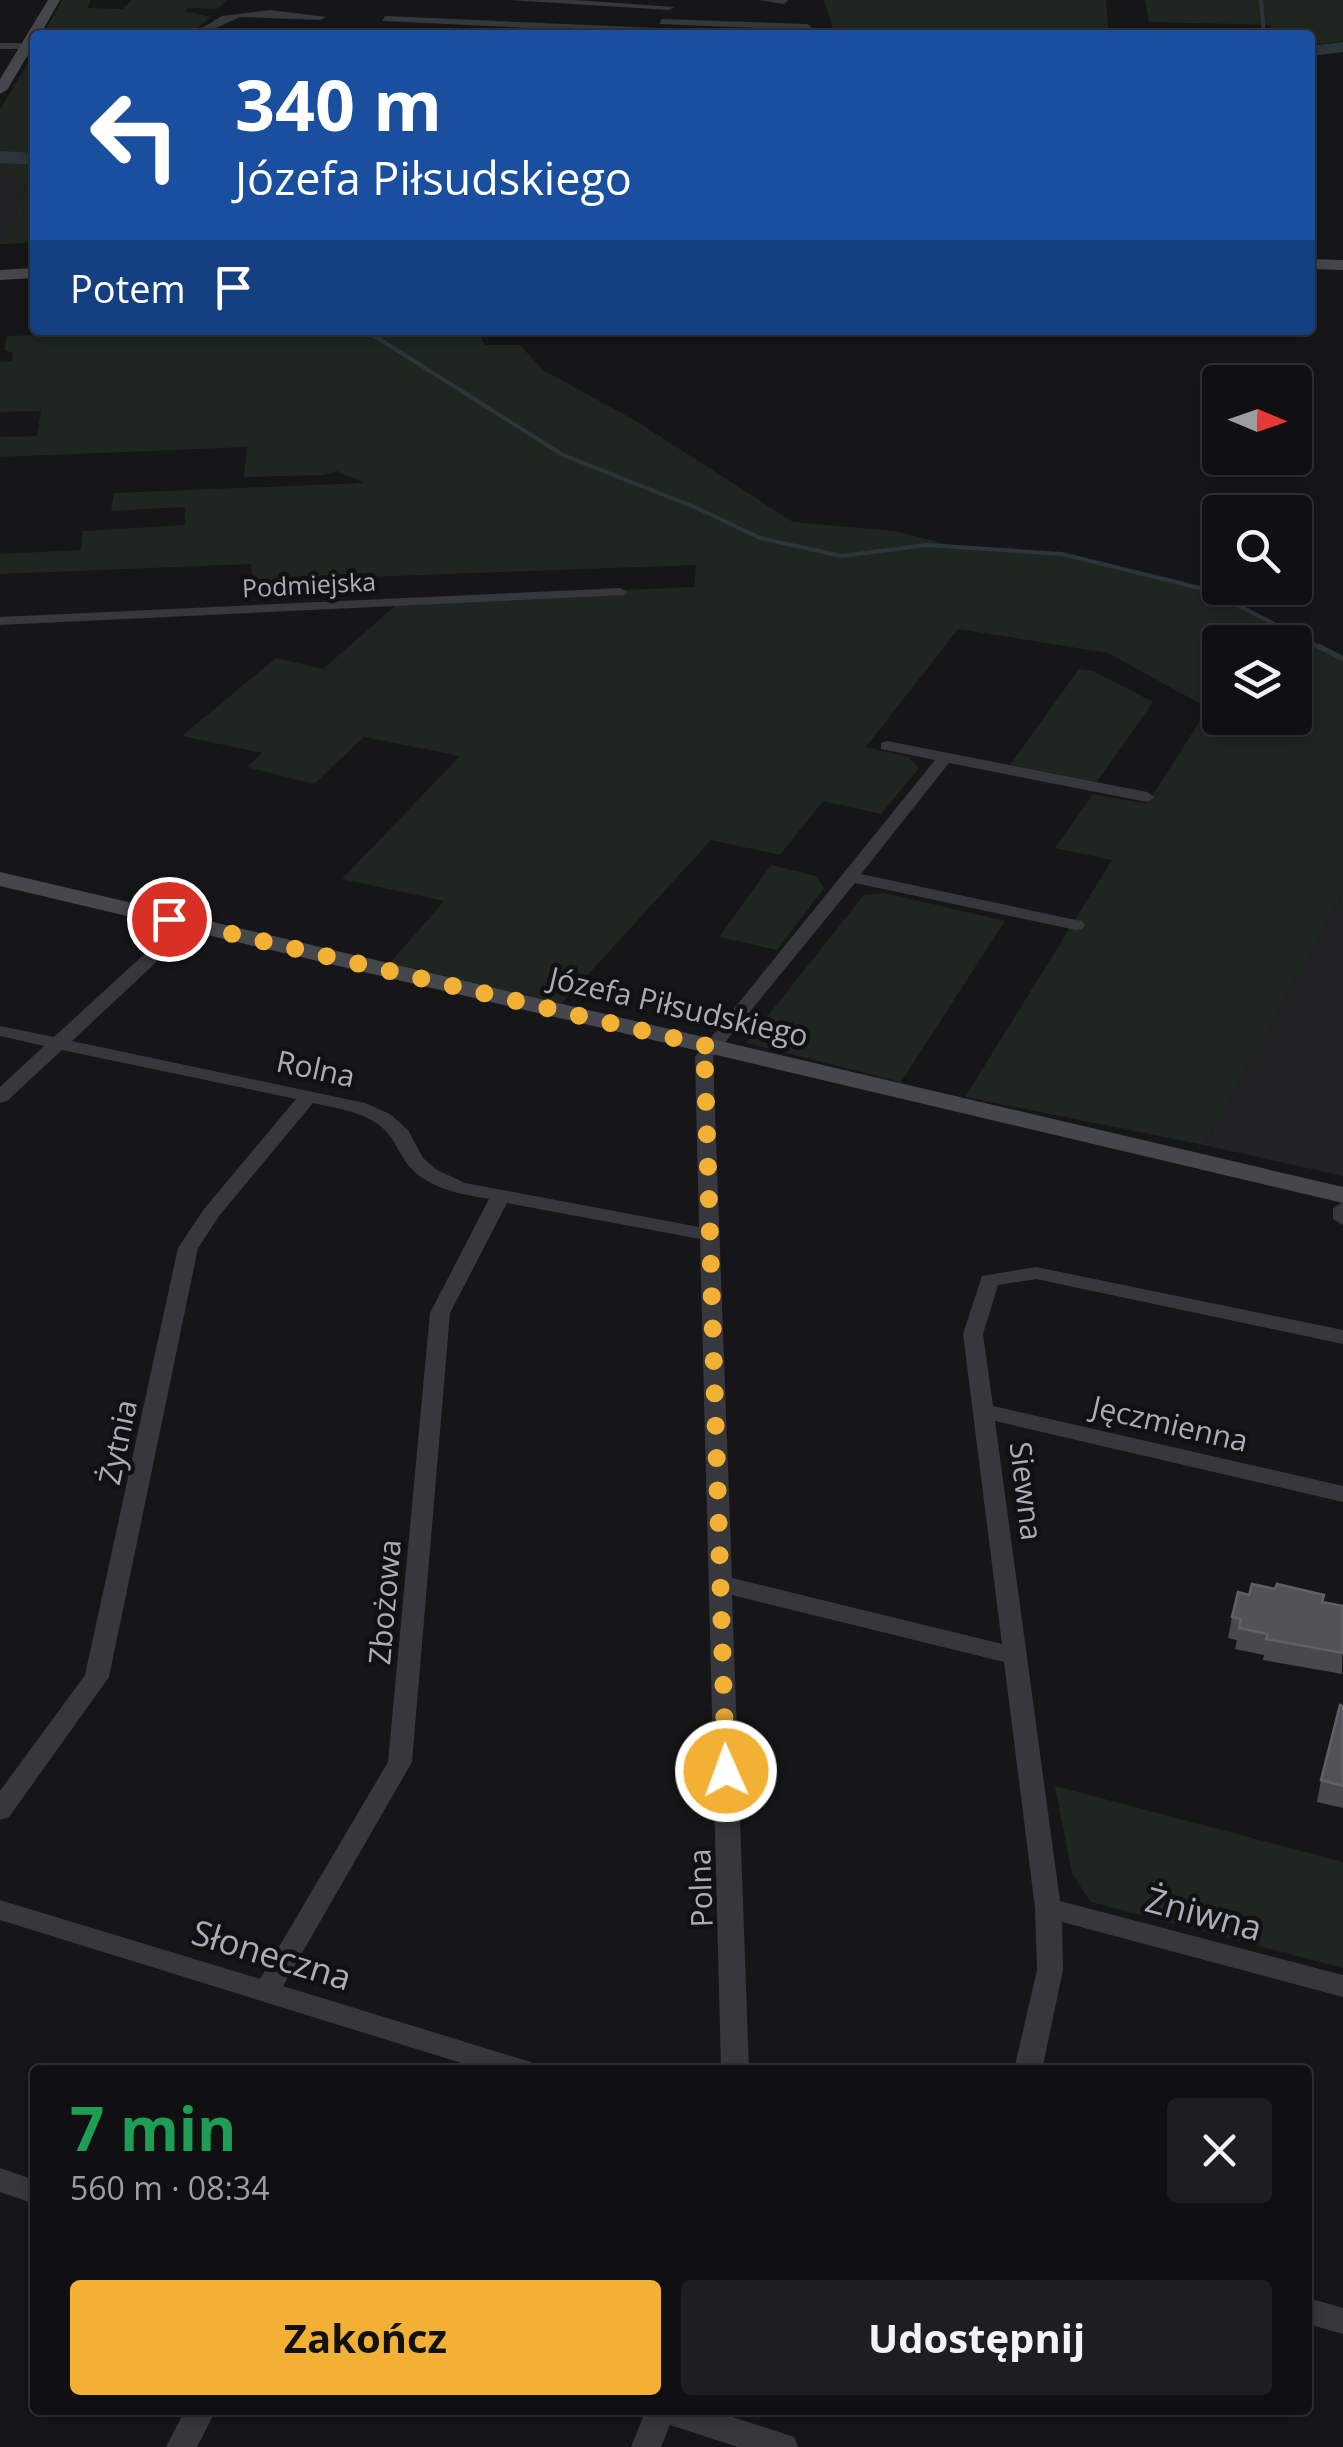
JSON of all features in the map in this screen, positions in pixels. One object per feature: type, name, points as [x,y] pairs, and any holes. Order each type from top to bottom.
[{"type":"main road","points":[[39,30],[54,0]]},
{"type":"main road","points":[[0,90],[30,47]]},
{"type":"main road","points":[[1315,264],[1343,265]]},
{"type":"main road","points":[[3,275],[30,274]]},
{"type":"main road","name":"Józefa Piłsudskiego","points":[[0,879],[1343,1196]]},
{"type":"street","points":[[514,0],[671,3],[658,30]]},
{"type":"street","points":[[764,0],[783,1]]},
{"type":"street","points":[[202,30],[218,17],[237,13],[321,17]]},
{"type":"street","points":[[385,19],[658,30],[807,27]]},
{"type":"street","points":[[0,46],[30,46]]},
{"type":"street","name":"Podmiejska","points":[[0,622],[620,592]]},
{"type":"street","points":[[887,746],[1147,797]]},
{"type":"street","points":[[713,1047],[946,758]]},
{"type":"street","points":[[852,877],[1076,925]]},
{"type":"street","points":[[0,1098],[158,951]]},
{"type":"street","name":"Rolna","points":[[0,1031],[358,1106],[384,1118],[400,1134],[414,1161],[430,1174],[460,1188],[709,1236]]},
{"type":"street","name":"Polna","points":[[713,1047],[704,1057],[735,2065]]},
{"type":"street","name":"Żytnia","points":[[0,1810],[97,1678],[188,1248],[211,1213],[309,1096]]},
{"type":"street","name":"Zbożowa","points":[[266,1992],[400,1762],[440,1313],[500,1198]]},
{"type":"street","points":[[1343,1208],[1343,1219]]},
{"type":"street","name":"Siewna","points":[[1029,2065],[1050,1970],[1048,1908],[973,1334],[989,1280],[1036,1274],[1343,1337]]},
{"type":"street","name":"Jęczmienna","points":[[984,1411],[1343,1494]]},
{"type":"street","points":[[721,1584],[1014,1656]]},
{"type":"street","name":"Żniwna","points":[[1048,1908],[1343,1986]]},
{"type":"street","name":"Słoneczna","points":[[0,1910],[506,2065]]},
{"type":"street","points":[[0,2180],[30,2190]]},
{"type":"street","points":[[1312,2312],[1343,2322]]},
{"type":"street","points":[[182,2447],[198,2415]]},
{"type":"street","points":[[646,2447],[662,2415]]},
{"type":"street","points":[[680,2415],[782,2447]]},
{"type":"shaded area","points":[[62,0],[91,0],[87,8],[122,9],[132,0],[227,0],[217,9],[185,11],[211,17],[195,30],[46,30]]},
{"type":"shaded area","points":[[824,0],[1106,0],[1109,30],[833,30]]},
{"type":"shaded area","points":[[1145,0],[1343,0],[1343,41],[1315,44],[1315,30],[1149,22]]},
{"type":"shaded area","points":[[30,59],[30,243],[5,244],[27,184],[0,170],[0,110]]},
{"type":"shaded area","points":[[0,170],[27,184],[5,244],[0,244]]},
{"type":"shaded area","points":[[480,335],[485,345],[520,345],[543,370],[636,421],[793,522],[895,531],[957,547],[1062,554],[1202,589],[1202,605],[1237,605],[1276,625],[1202,625],[1202,705],[1108,653],[958,629],[866,747],[908,757],[919,768],[881,814],[823,801],[780,855],[711,840],[562,1003],[390,963],[444,901],[342,879],[460,756],[364,737],[314,784],[247,767],[262,753],[182,736],[276,658],[323,669],[402,600],[694,587],[696,565],[253,581],[251,564],[0,574],[0,554],[81,550],[83,531],[185,525],[185,507],[111,511],[114,493],[364,483],[337,471],[324,475],[244,477],[247,447],[0,457],[0,437],[37,436],[41,411],[0,412],[0,362],[12,361],[13,353],[4,350],[7,336]]},
{"type":"shaded area","points":[[1312,643],[1343,659],[1343,894],[1204,1145],[965,1097],[1112,860],[1055,848],[1093,794],[1147,804],[1202,717],[1202,735],[1312,735]]},
{"type":"shaded area","points":[[1079,669],[1093,671],[1153,702],[1097,782],[1010,765]]},
{"type":"shaded area","points":[[771,865],[816,876],[824,888],[777,950],[719,937]]},
{"type":"shaded area","points":[[885,893],[1005,921],[901,1082],[746,1043],[864,895]]},
{"type":"shaded area","points":[[1343,894],[1343,1176],[1204,1145]]},
{"type":"shaded area","points":[[1055,1786],[1343,1862],[1343,1968],[1091,1902],[1072,1874]]},
{"type":"building","points":[[1252,1584],[1275,1589],[1277,1584],[1324,1595],[1322,1602],[1343,1606],[1343,1653],[1266,1639],[1268,1634],[1239,1628],[1241,1619],[1232,1617],[1238,1592],[1249,1595]]},
{"type":"building","points":[[1340,1705],[1343,1706],[1343,1786],[1321,1780]]},
{"type":"waterway","points":[[1261,0],[1264,30]]},
{"type":"waterway","points":[[1315,50],[1343,47]]},
{"type":"waterway","points":[[0,157],[30,159]]},
{"type":"waterway","points":[[26,159],[30,163]]},
{"type":"waterway","points":[[373,335],[563,455],[697,508],[760,538],[842,556],[926,545],[1062,554],[1208,590],[1323,649]]},
{"type":"waterway","points":[[1319,646],[1343,659]]},
{"type":"route","points":[[169,919],[712,1047],[704,1057],[726,1771]]}]
